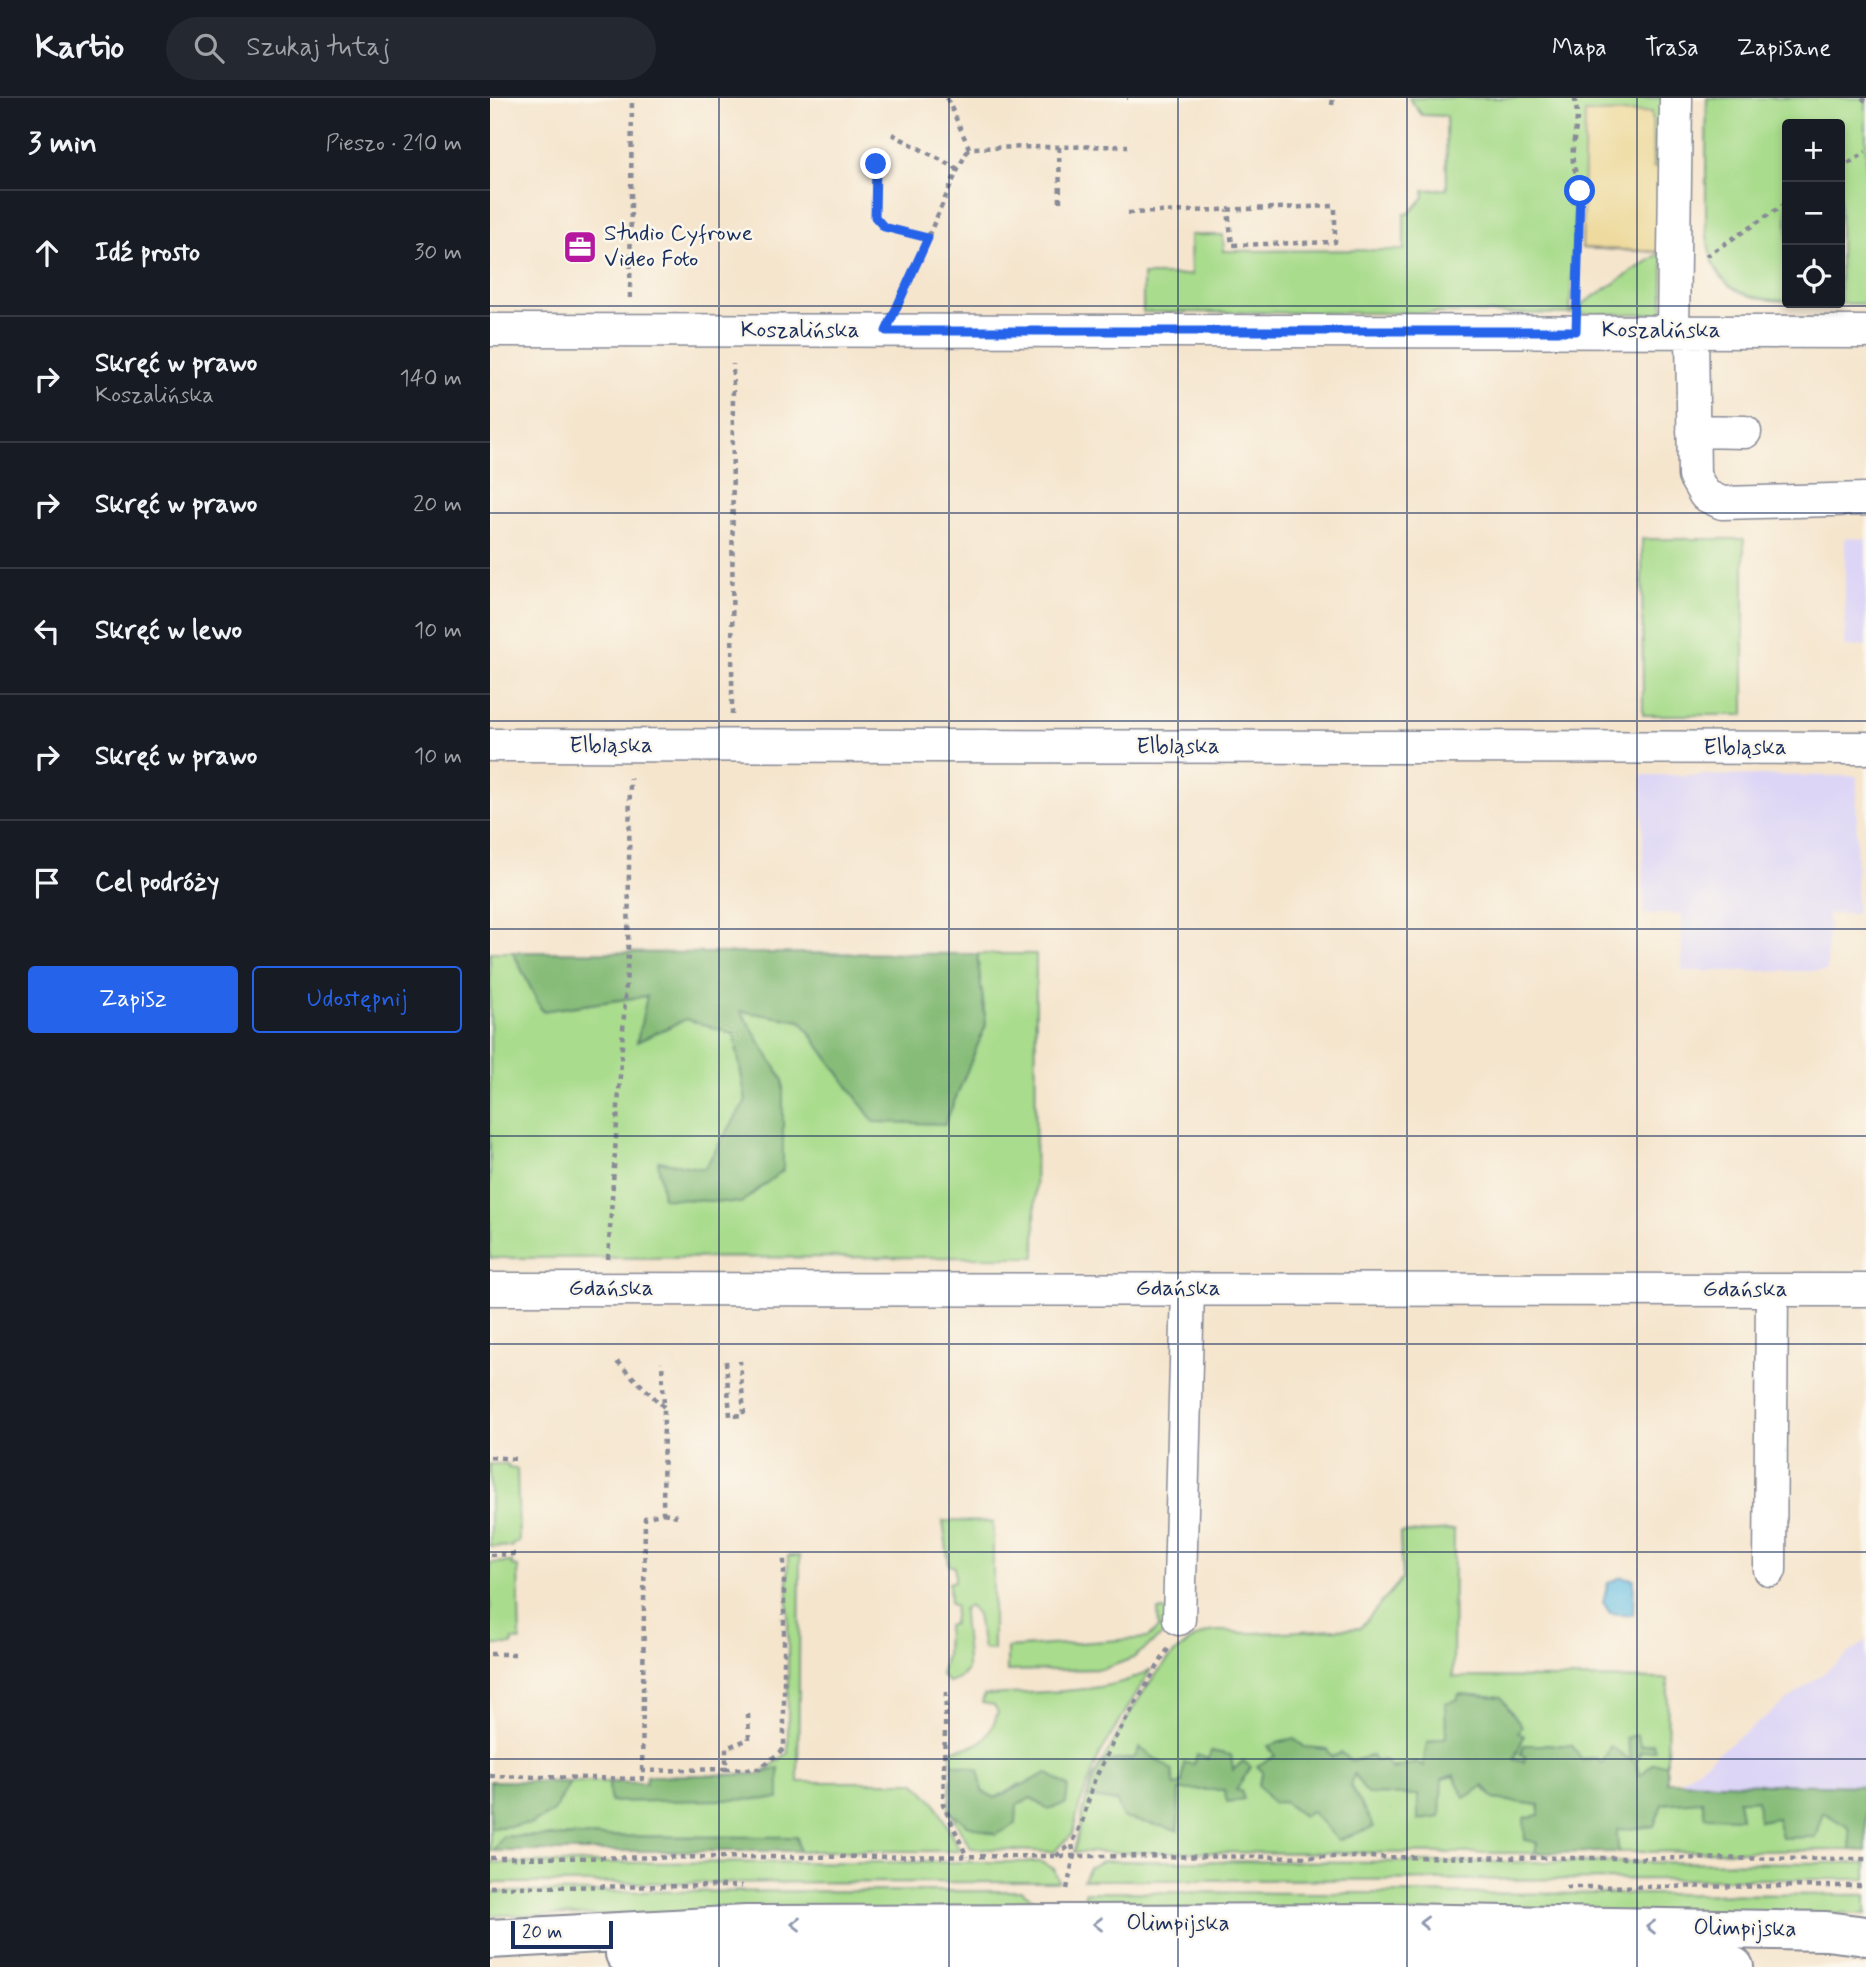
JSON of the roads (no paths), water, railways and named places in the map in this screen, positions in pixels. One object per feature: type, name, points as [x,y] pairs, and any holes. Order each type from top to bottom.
[{"type":"main road","name":"Olimpijska","points":[[490,1939],[746,1925],[864,1924],[1410,1923],[1826,1931],[1866,1936]]},
{"type":"main road","name":"Olimpijska","points":[[490,1951],[913,1965],[1431,1960],[1635,1962],[1734,1967]]},
{"type":"street","points":[[1676,98],[1683,332],[1693,431],[1694,476],[1705,495],[1722,503],[1866,499]]},
{"type":"street","name":"Koszalińska","points":[[490,330],[1866,332]]},
{"type":"street","points":[[1693,431],[1745,432]]},
{"type":"street","name":"Elbląska","points":[[490,745],[1866,748]]},
{"type":"street","name":"Gdańska","points":[[490,1289],[1866,1290]]},
{"type":"street","points":[[1175,1632],[1188,1289]]},
{"type":"street","points":[[1770,1570],[1772,1290]]},
{"type":"street","points":[[864,1924],[913,1965],[967,1924]]},
{"type":"water","points":[[1621,1577],[1634,1579],[1633,1615],[1610,1613],[1603,1602],[1608,1583]]},
{"type":"place","name":"Studio Cyfrowe Video Foto","points":[[580,247]]}]
